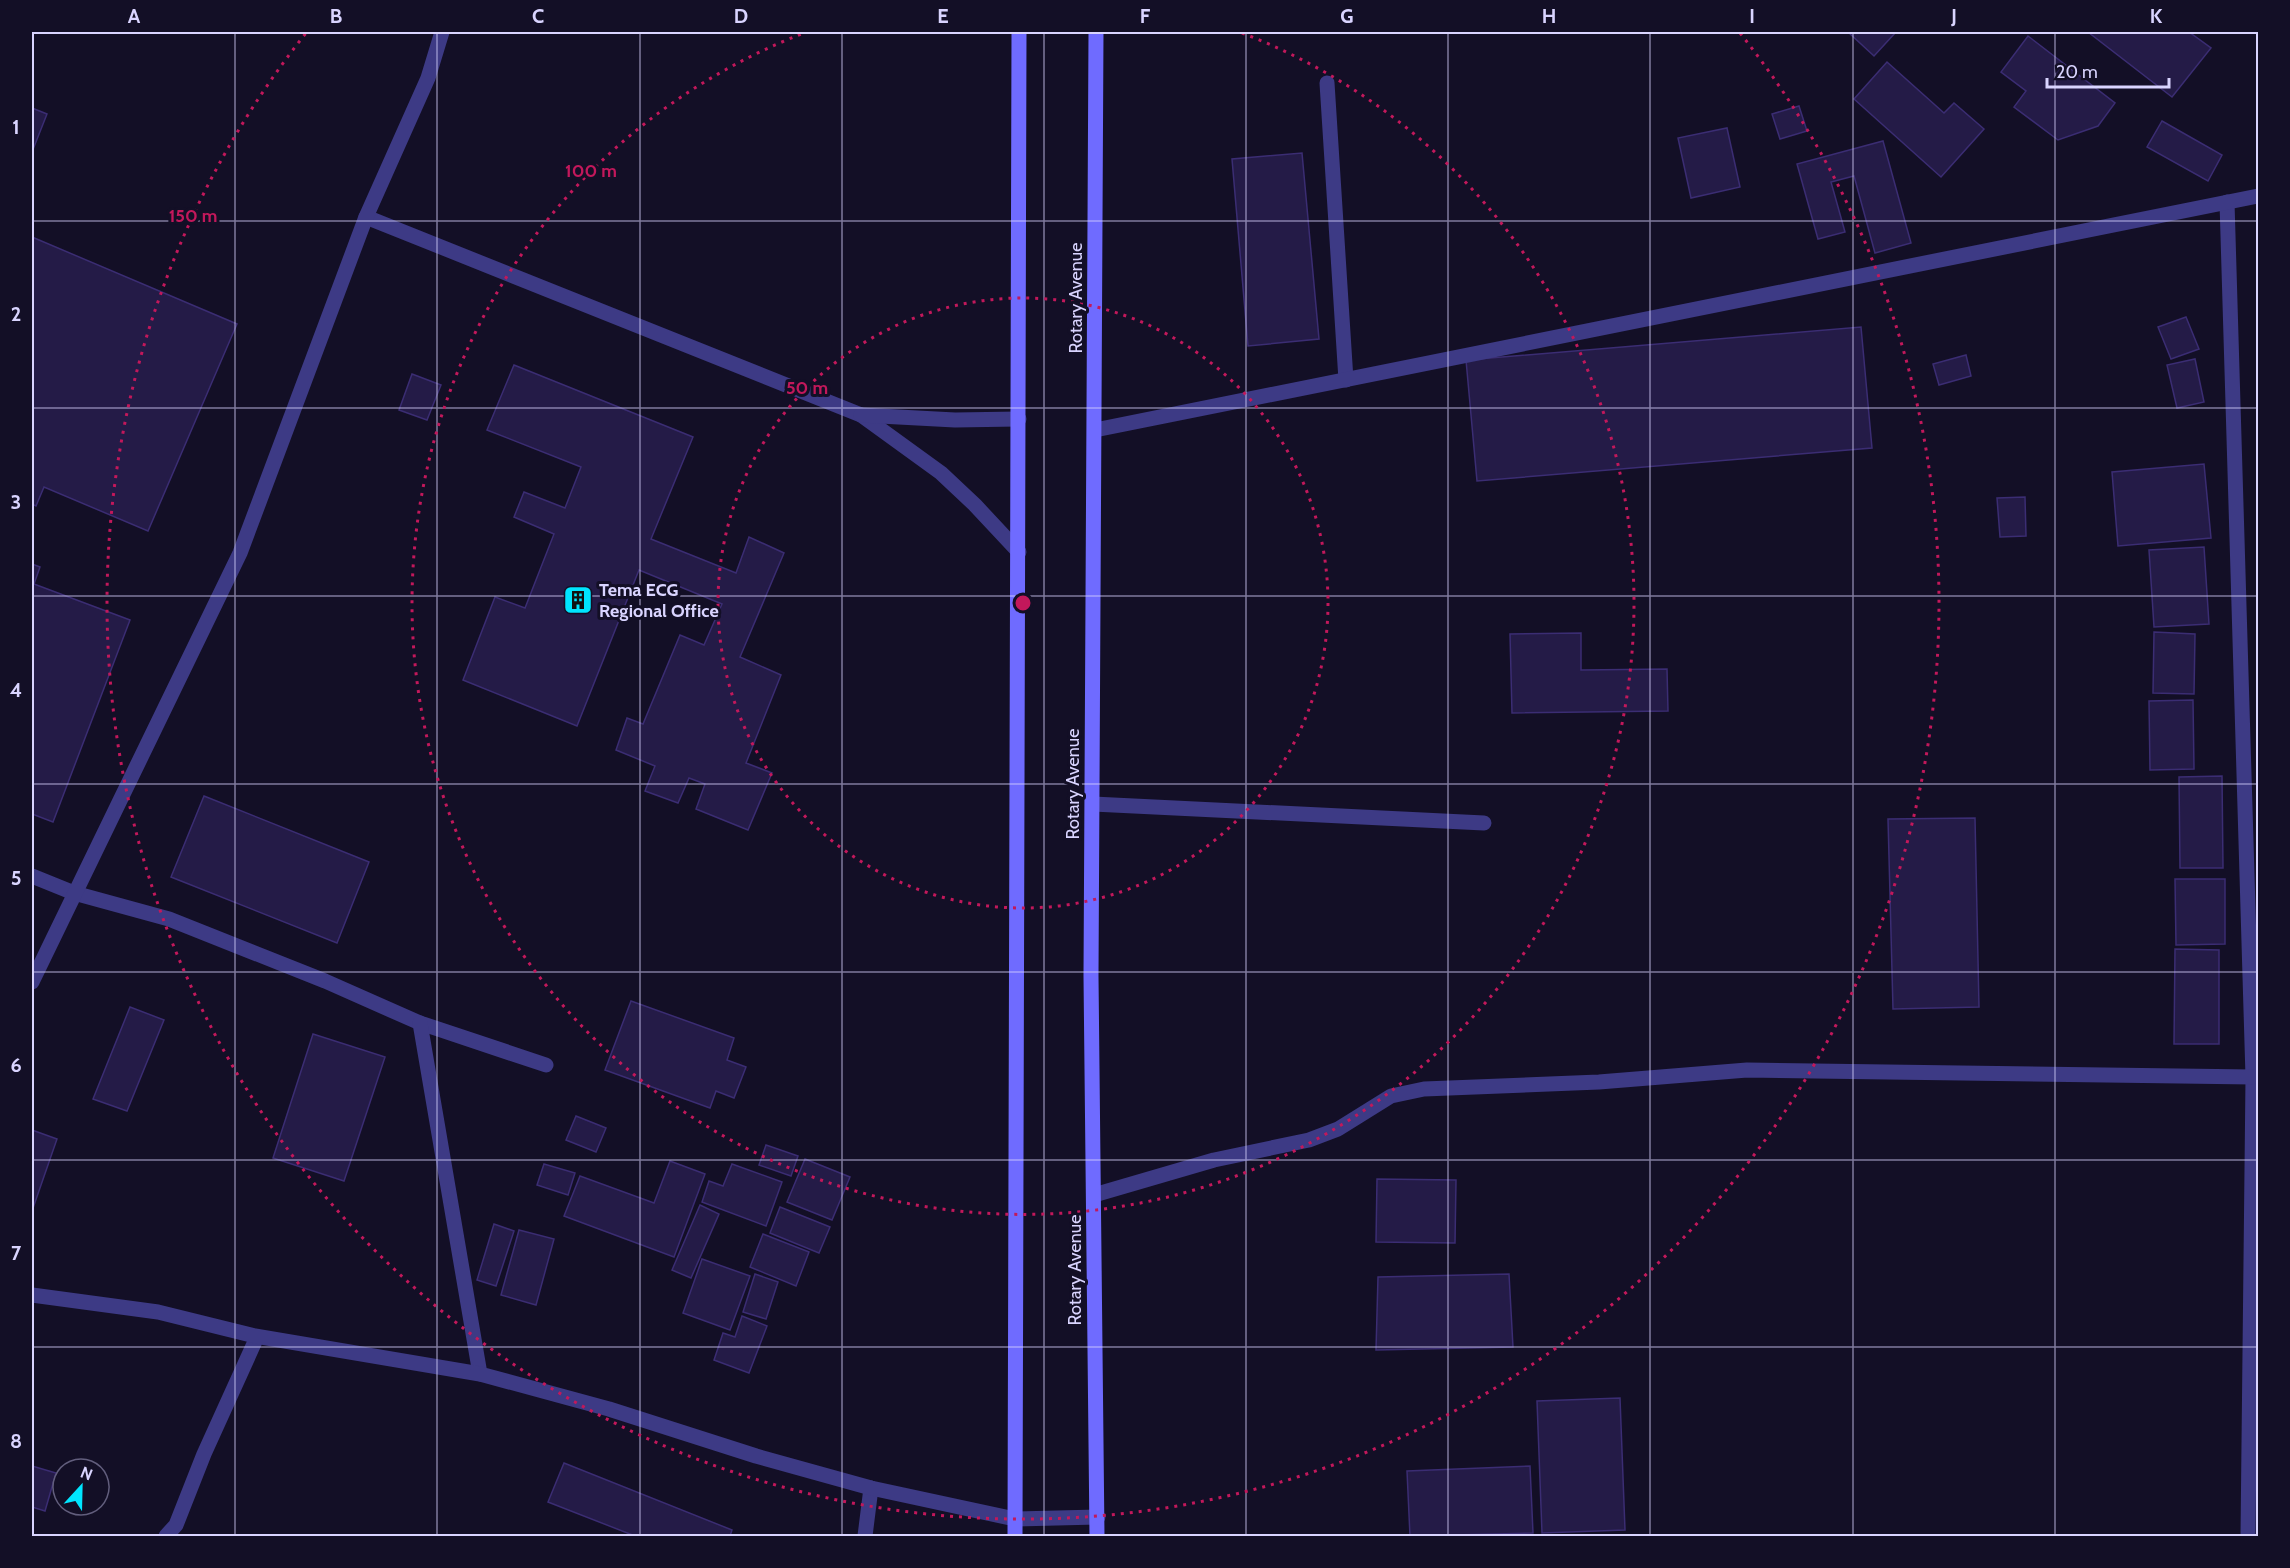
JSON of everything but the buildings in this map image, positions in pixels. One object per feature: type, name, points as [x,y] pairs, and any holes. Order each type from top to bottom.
[{"type":"main road","points":[[1015,1536],[1019,32]]},
{"type":"main road","name":"Rotary Avenue","points":[[1096,32],[1091,987],[1097,1536]]},
{"type":"street","points":[[32,982],[240,553],[366,217],[428,78],[442,32]]},
{"type":"street","points":[[1328,83],[1347,380]]},
{"type":"street","points":[[1095,430],[2259,196]]},
{"type":"street","points":[[2227,202],[2253,1077],[2248,1536]]},
{"type":"street","points":[[366,217],[861,415],[941,473],[1019,552]]},
{"type":"street","points":[[861,415],[955,420],[1019,419]]},
{"type":"street","points":[[1093,804],[1484,823]]},
{"type":"street","points":[[32,876],[74,893],[169,920],[326,981],[420,1023],[546,1065]]},
{"type":"street","points":[[420,1023],[480,1374]]},
{"type":"street","points":[[1094,1195],[1214,1160],[1308,1140],[1338,1129],[1391,1096],[1424,1089],[1599,1082],[1747,1070],[2253,1077]]},
{"type":"street","points":[[32,1295],[158,1312],[257,1337],[480,1374],[609,1409],[756,1456],[871,1488],[1015,1519],[1098,1517]]},
{"type":"street","points":[[166,1536],[176,1525],[204,1455],[257,1337]]},
{"type":"street","points":[[865,1536],[871,1488]]},
{"type":"place","name":"Tema ECG Regional Office","points":[[578,600]]}]
